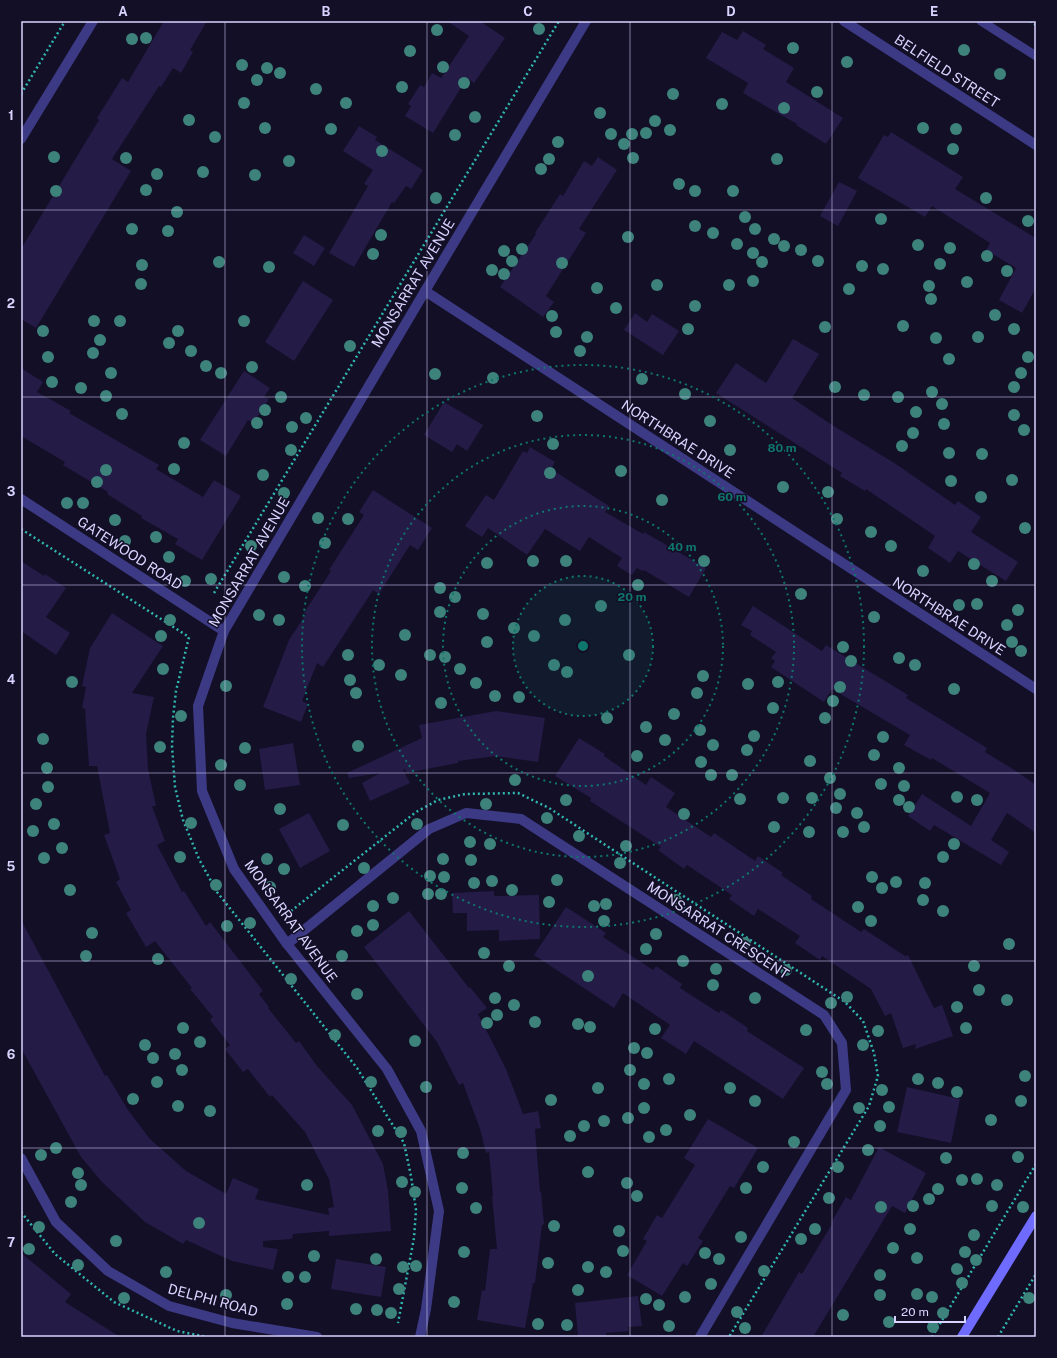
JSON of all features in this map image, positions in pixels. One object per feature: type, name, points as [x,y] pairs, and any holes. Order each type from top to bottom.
[{"type":"street","points":[[21,139],[93,21]]},
{"type":"street","name":"MONSARRAT AVENUE","points":[[420,1337],[426,1309],[439,1211],[421,1131],[387,1069],[288,944],[234,869],[202,791],[198,706],[224,631],[586,21]]},
{"type":"street","name":"BELFIELD STREET","points":[[844,21],[1036,145]]},
{"type":"street","name":"NORTHBRAE DRIVE","points":[[425,291],[1036,689]]},
{"type":"street","name":"GATEWOOD ROAD","points":[[21,500],[224,631]]},
{"type":"street","name":"MONSARRAT CRESCENT","points":[[288,944],[429,829],[466,813],[521,819],[824,1015],[842,1043],[846,1090],[700,1337]]},
{"type":"street","name":"DELPHI ROAD","points":[[21,1158],[56,1222],[108,1271],[169,1306],[232,1323],[317,1337]]},
{"type":"street","points":[[962,1337],[1036,1216]]},
{"type":"lane","points":[[980,21],[1036,56]]},
{"type":"path","points":[[21,94],[65,21]]},
{"type":"path","points":[[214,593],[559,21]]},
{"type":"path","points":[[1030,21],[1036,25]]},
{"type":"path","points":[[291,911],[416,812],[438,800],[465,794],[518,793],[549,808],[844,1002],[862,1021],[874,1053],[878,1076],[869,1106],[729,1337]]},
{"type":"path","points":[[932,1337],[1036,1164]]},
{"type":"path","points":[[998,1337],[1036,1274]]},
{"type":"building","points":[[164,21],[207,21],[190,50],[193,52],[181,73],[173,68],[161,87],[159,86],[112,159],[131,171],[36,328],[21,319],[21,249],[99,120],[97,118],[122,78],[128,82]]},
{"type":"building","points":[[447,21],[480,21],[505,38],[474,83],[467,78],[433,133],[405,116],[411,106],[408,104],[420,85],[424,87],[432,73],[441,78],[469,36]]},
{"type":"building","points":[[743,31],[766,45],[763,49],[794,68],[786,82],[843,118],[826,144],[796,125],[797,124],[743,93],[748,83],[706,58],[722,32],[737,40]]},
{"type":"building","points":[[359,126],[377,137],[375,140],[423,170],[411,189],[406,186],[394,203],[392,202],[354,267],[329,253],[368,186],[364,184],[373,170],[343,151]]},
{"type":"building","points":[[891,132],[963,177],[955,189],[1034,237],[1036,233],[1036,288],[1022,313],[999,300],[1016,268],[986,250],[990,243],[932,206],[925,217],[858,178],[884,135],[888,137]]},
{"type":"building","points":[[598,157],[617,170],[579,229],[586,233],[546,296],[554,302],[543,317],[500,287],[536,234],[535,233],[560,194],[563,196],[584,161],[592,166]]},
{"type":"building","points":[[839,182],[857,191],[838,226],[820,216]]},
{"type":"building","points":[[304,235],[325,248],[314,266],[293,253]]},
{"type":"building","points":[[303,281],[333,300],[294,361],[265,342]]},
{"type":"building","points":[[635,313],[647,322],[652,314],[679,331],[663,355],[624,330]]},
{"type":"building","points":[[793,339],[819,354],[792,398],[832,425],[896,464],[955,505],[958,501],[981,517],[971,532],[1018,562],[1006,581],[958,551],[950,563],[928,548],[935,536],[866,489],[865,491],[840,476],[842,473],[716,393],[736,363],[766,383]]},
{"type":"building","points":[[21,368],[43,382],[37,392],[71,411],[69,413],[159,465],[156,469],[203,497],[214,480],[241,496],[202,560],[175,544],[178,539],[141,518],[142,516],[107,494],[108,492],[63,465],[65,462],[21,436]]},
{"type":"building","points":[[244,371],[270,388],[264,397],[269,399],[253,423],[248,420],[226,456],[200,440]]},
{"type":"building","points":[[444,402],[483,425],[467,451],[457,444],[452,452],[424,435]]},
{"type":"building","points":[[530,447],[555,462],[551,469],[609,506],[605,512],[643,534],[644,532],[706,568],[689,597],[644,570],[643,571],[637,568],[632,575],[617,566],[622,558],[589,537],[580,551],[545,529],[527,555],[488,528],[482,537],[465,526],[486,495],[494,500],[523,451],[527,453]]},
{"type":"building","points":[[373,490],[432,528],[418,550],[410,545],[379,594],[373,590],[323,667],[317,663],[302,701],[308,704],[301,722],[263,707],[289,640],[306,614],[304,613],[331,571],[329,570],[364,515],[359,512]]},
{"type":"building","points":[[21,561],[44,576],[45,574],[66,588],[46,617],[70,633],[56,655],[21,631]]},
{"type":"building","points":[[753,606],[822,651],[826,645],[908,695],[906,698],[987,748],[985,752],[1036,785],[1036,833],[1007,813],[991,840],[1009,852],[1001,865],[934,825],[930,831],[908,816],[922,794],[971,826],[990,793],[932,758],[931,760],[904,745],[910,735],[832,689],[824,702],[771,667],[775,661],[771,658],[776,652],[750,635],[752,631],[741,625]]},
{"type":"building","points":[[112,613],[163,646],[132,693],[154,697],[146,734],[148,769],[156,806],[152,806],[165,841],[157,845],[182,892],[184,891],[206,926],[210,922],[263,991],[259,994],[269,1007],[268,1008],[296,1043],[299,1041],[317,1066],[352,1105],[383,1164],[388,1191],[391,1231],[329,1236],[329,1231],[293,1234],[292,1239],[263,1241],[263,1247],[278,1249],[273,1270],[232,1261],[186,1240],[183,1244],[145,1222],[102,1182],[81,1157],[21,1048],[21,920],[105,1076],[107,1075],[128,1110],[150,1139],[186,1171],[226,1194],[233,1178],[259,1189],[255,1199],[329,1215],[328,1208],[334,1207],[329,1179],[305,1132],[272,1095],[270,1097],[248,1069],[243,1072],[225,1049],[230,1045],[210,1020],[213,1017],[190,989],[192,988],[155,941],[146,947],[126,913],[131,910],[116,882],[120,879],[104,835],[110,833],[97,766],[89,766],[85,709],[82,708],[86,687],[82,686],[90,648]]},
{"type":"building","points":[[496,711],[545,718],[538,762],[496,756],[458,761],[458,763],[406,773],[405,769],[403,770],[410,783],[370,801],[362,783],[380,773],[349,778],[347,773],[422,738],[419,725]]},
{"type":"building","points":[[579,738],[605,754],[604,756],[646,785],[651,777],[675,793],[666,807],[711,837],[714,833],[755,861],[758,856],[783,873],[781,875],[812,896],[811,899],[861,932],[864,929],[905,956],[908,955],[934,1008],[942,1005],[953,1036],[915,1049],[916,1044],[903,1048],[891,1013],[885,1016],[871,989],[822,956],[820,960],[795,943],[800,936],[758,909],[754,916],[729,899],[732,895],[687,865],[684,869],[658,850],[661,847],[590,801],[591,798],[555,776]]},
{"type":"building","points":[[293,743],[300,785],[265,790],[259,749]]},
{"type":"building","points":[[309,813],[330,851],[300,868],[279,829]]},
{"type":"building","points":[[494,891],[494,896],[539,895],[540,939],[499,941],[499,930],[467,931],[467,913],[453,913],[452,893]]},
{"type":"building","points":[[566,907],[606,933],[603,937],[653,970],[656,966],[682,984],[680,988],[719,1013],[721,1010],[748,1028],[747,1031],[804,1068],[783,1099],[694,1041],[686,1054],[661,1038],[670,1025],[623,993],[614,1008],[534,955]]},
{"type":"building","points":[[409,911],[469,988],[470,987],[487,1008],[478,1014],[506,1069],[523,1114],[538,1111],[541,1128],[535,1129],[544,1224],[542,1225],[535,1283],[533,1283],[525,1328],[477,1320],[482,1290],[485,1291],[490,1249],[497,1249],[489,1152],[486,1153],[480,1129],[463,1083],[459,1085],[437,1042],[364,947]]},
{"type":"building","points":[[907,1087],[960,1099],[951,1143],[897,1132]]},
{"type":"building","points":[[708,1119],[758,1148],[734,1188],[730,1186],[698,1238],[703,1241],[687,1266],[683,1263],[662,1296],[627,1275],[647,1241],[643,1239],[657,1215],[662,1218],[695,1165],[684,1158]]},
{"type":"building","points":[[879,1147],[926,1173],[905,1213],[892,1206],[813,1337],[761,1337],[799,1272],[802,1274],[832,1224],[831,1223],[846,1197],[851,1200]]},
{"type":"building","points":[[21,1253],[71,1294],[65,1302],[120,1337],[21,1337]]},
{"type":"building","points":[[336,1259],[386,1267],[381,1297],[331,1289]]},
{"type":"building","points":[[638,1296],[642,1326],[628,1327],[629,1331],[606,1333],[607,1337],[578,1337],[575,1303]]}]
